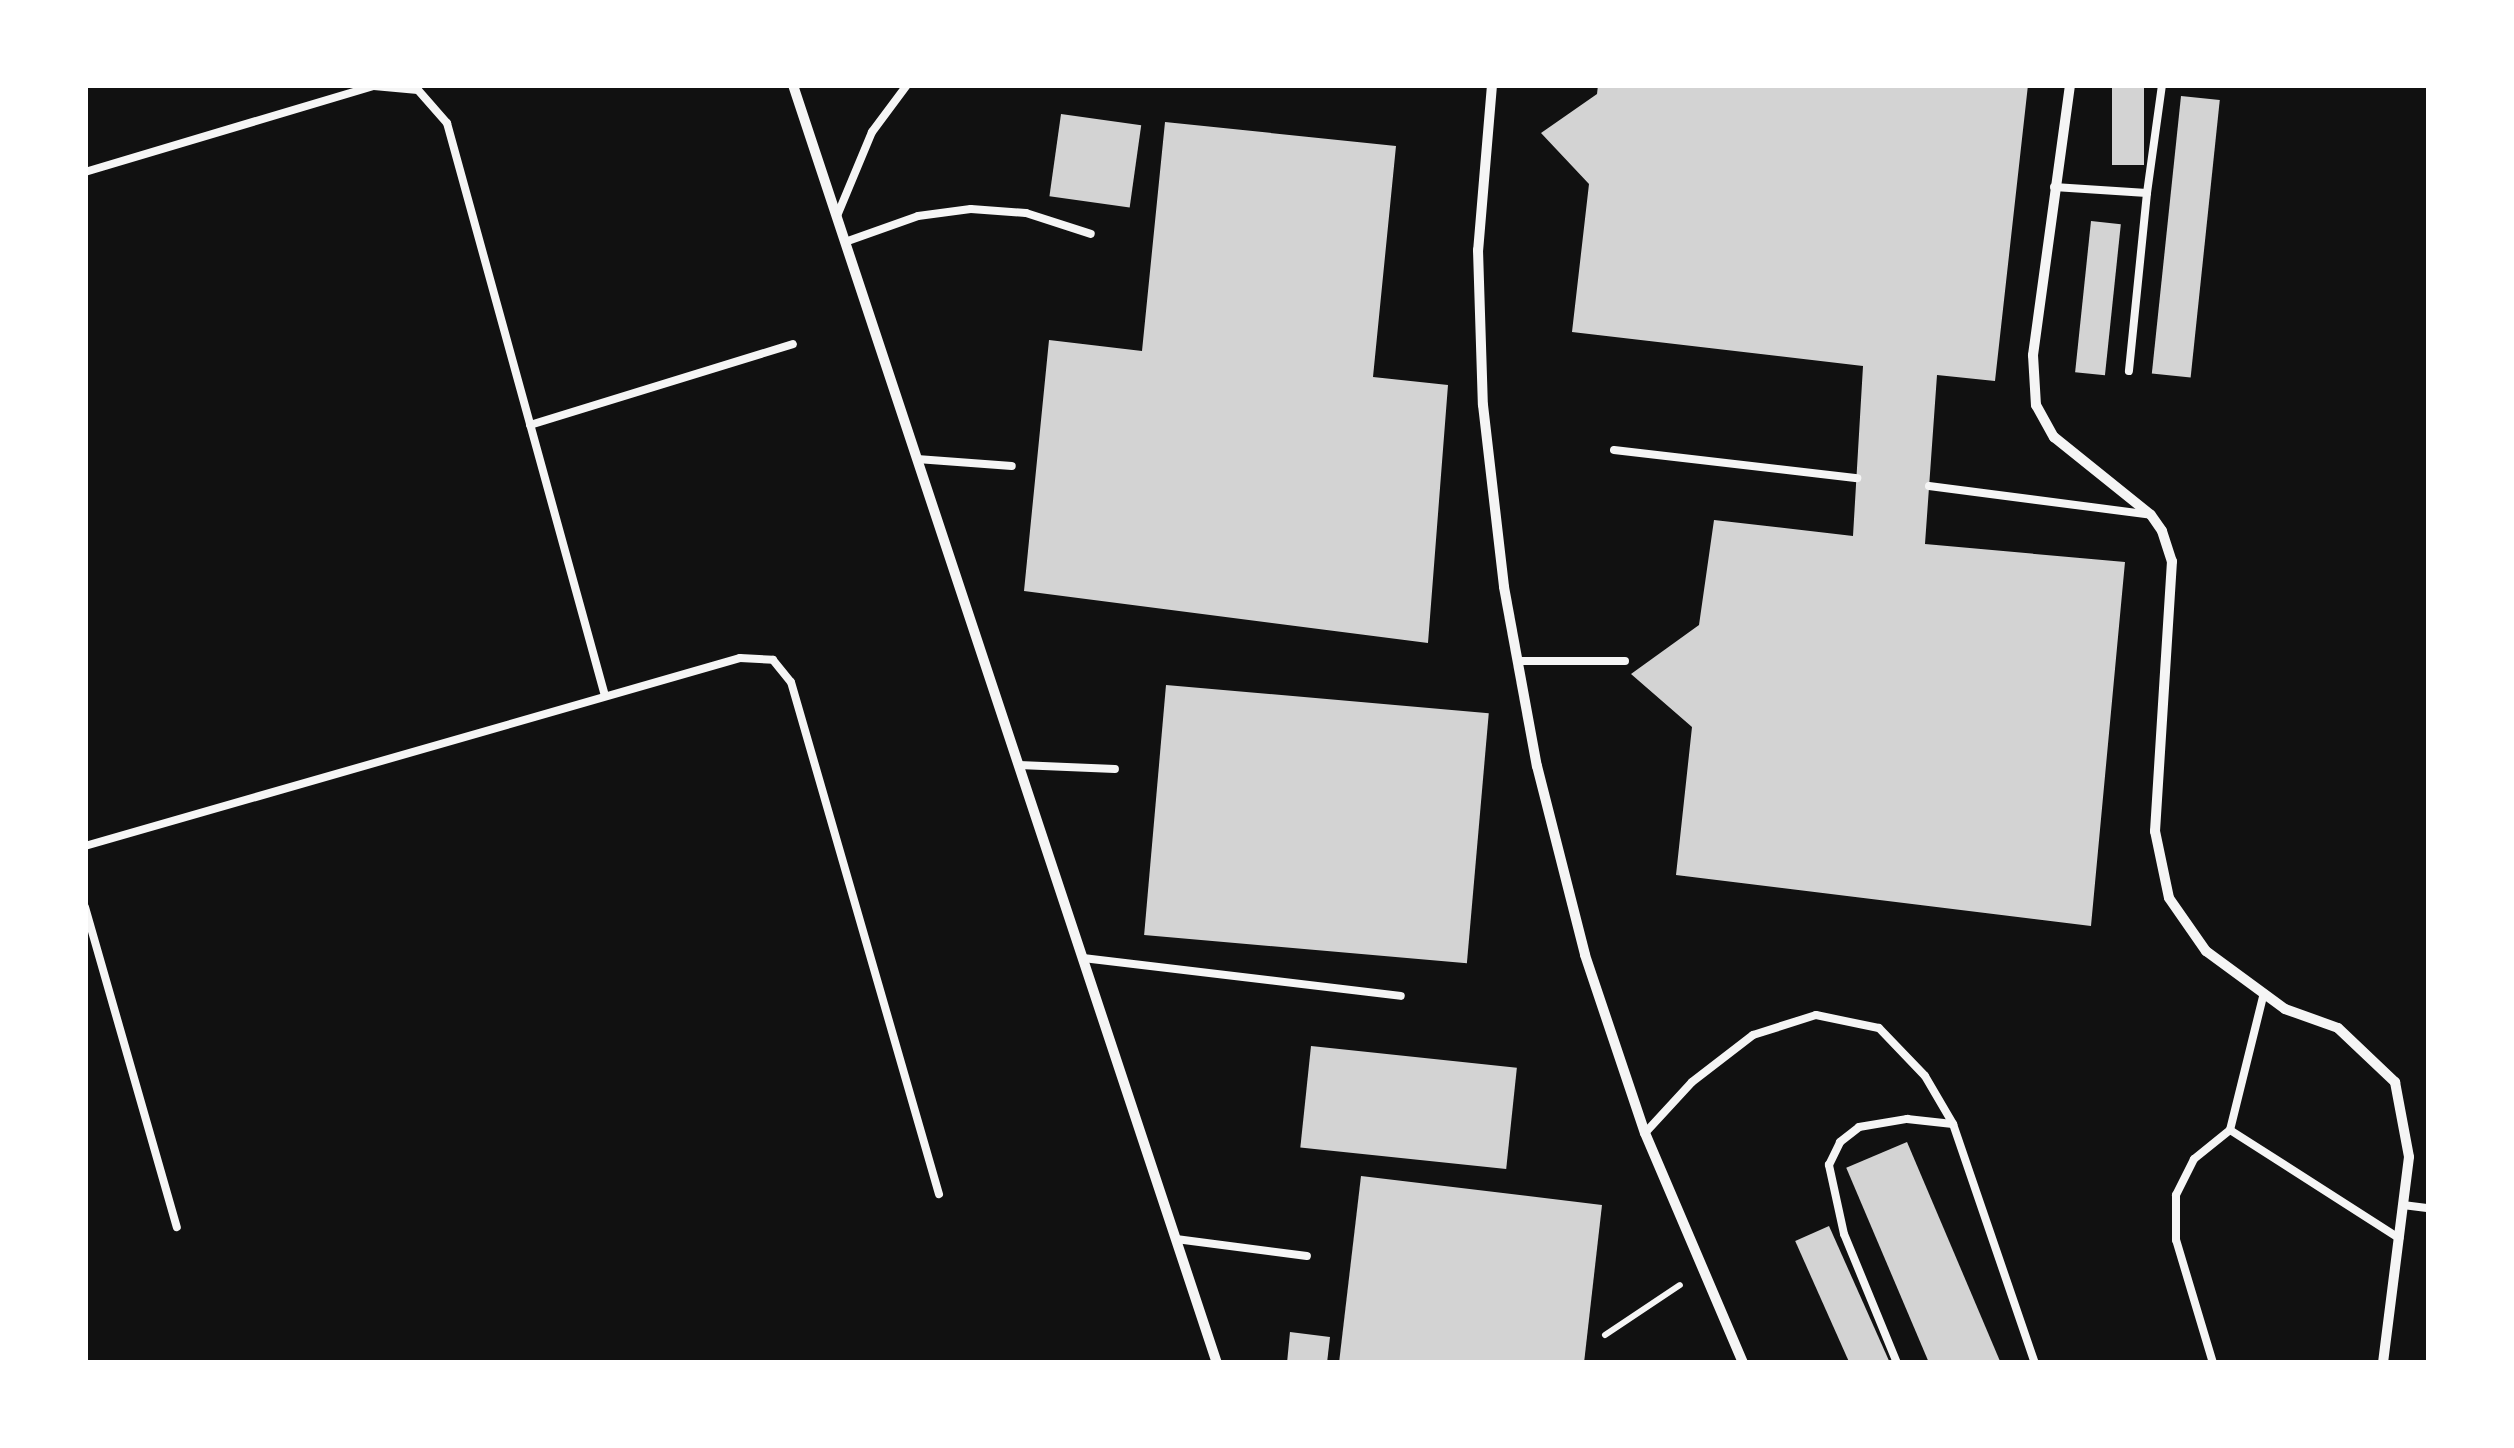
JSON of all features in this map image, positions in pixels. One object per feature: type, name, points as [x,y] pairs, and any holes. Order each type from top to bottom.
[{"type":"street","points":[[793,85],[1217,1363]]},
{"type":"street","points":[[1492,85],[1478,250],[1483,404],[1518,661],[1537,766],[1585,955],[1644,1133],[1743,1363]]},
{"type":"street","points":[[2070,85],[2033,355],[2036,405],[2054,438],[2151,515],[2162,531],[2172,562],[2155,831],[2169,898],[2206,951],[2286,1009],[2338,1028],[2394,1082],[2408,1157],[2382,1363]]},
{"type":"lane","points":[[837,216],[872,132],[906,85]]},
{"type":"lane","points":[[2129,371],[2162,85]]},
{"type":"lane","points":[[85,172],[374,86],[418,90],[447,124],[605,696]]},
{"type":"lane","points":[[2054,187],[2147,193]]},
{"type":"lane","points":[[845,242],[918,216],[971,209],[1026,213],[1091,234]]},
{"type":"lane","points":[[530,424],[793,344]]},
{"type":"lane","points":[[1614,450],[1857,478]]},
{"type":"lane","points":[[917,459],[1012,466]]},
{"type":"lane","points":[[1930,486],[2151,515]]},
{"type":"lane","points":[[85,846],[740,658],[772,660],[791,682],[940,1194]]},
{"type":"lane","points":[[1518,661],[1625,661]]},
{"type":"lane","points":[[1018,765],[1115,769]]},
{"type":"lane","points":[[85,906],[177,1227]]},
{"type":"lane","points":[[1083,958],[1401,996]]},
{"type":"lane","points":[[2213,1363],[2176,1240],[2176,1195],[2194,1158],[2230,1130],[2264,993]]},
{"type":"lane","points":[[1644,1133],[1692,1082],[1753,1035],[1816,1015],[1879,1028],[1924,1076],[1953,1124],[2036,1363]]},
{"type":"lane","points":[[1897,1363],[1844,1234],[1830,1165],[1840,1142],[1858,1127],[1907,1119],[1953,1124]]},
{"type":"lane","points":[[2230,1130],[2399,1238]]},
{"type":"lane","points":[[2403,1205],[2429,1208]]},
{"type":"lane","points":[[1176,1239],[1307,1256]]},
{"type":"path","points":[[1605,1335],[1702,1270]]},
{"type":"building","points":[[1598,85],[2028,85],[1995,381],[1937,375],[1925,544],[2125,562],[2091,926],[1676,875],[1692,727],[1631,674],[1699,625],[1714,520],[1853,536],[1863,366],[1572,332],[1589,184],[1541,133],[1597,94]]},
{"type":"building","points":[[2112,85],[2144,85],[2144,165],[2112,165]]},
{"type":"building","points":[[2181,96],[2220,100],[2191,378],[2152,373]]},
{"type":"building","points":[[1061,114],[1141,125],[1130,207],[1049,196]]},
{"type":"building","points":[[1165,122],[1396,146],[1373,377],[1448,385],[1428,643],[1024,591],[1049,340],[1142,351]]},
{"type":"building","points":[[2091,221],[2121,224],[2105,375],[2075,372]]},
{"type":"building","points":[[1166,685],[1489,713],[1467,963],[1144,935]]},
{"type":"building","points":[[1311,1046],[1517,1068],[1506,1169],[1300,1147]]},
{"type":"building","points":[[1907,1142],[2001,1363],[1929,1363],[1846,1168]]},
{"type":"building","points":[[1361,1176],[1602,1205],[1584,1363],[1339,1363]]},
{"type":"building","points":[[1829,1226],[1890,1363],[1849,1363],[1795,1241]]},
{"type":"building","points":[[1290,1332],[1330,1337],[1327,1363],[1287,1363]]}]
